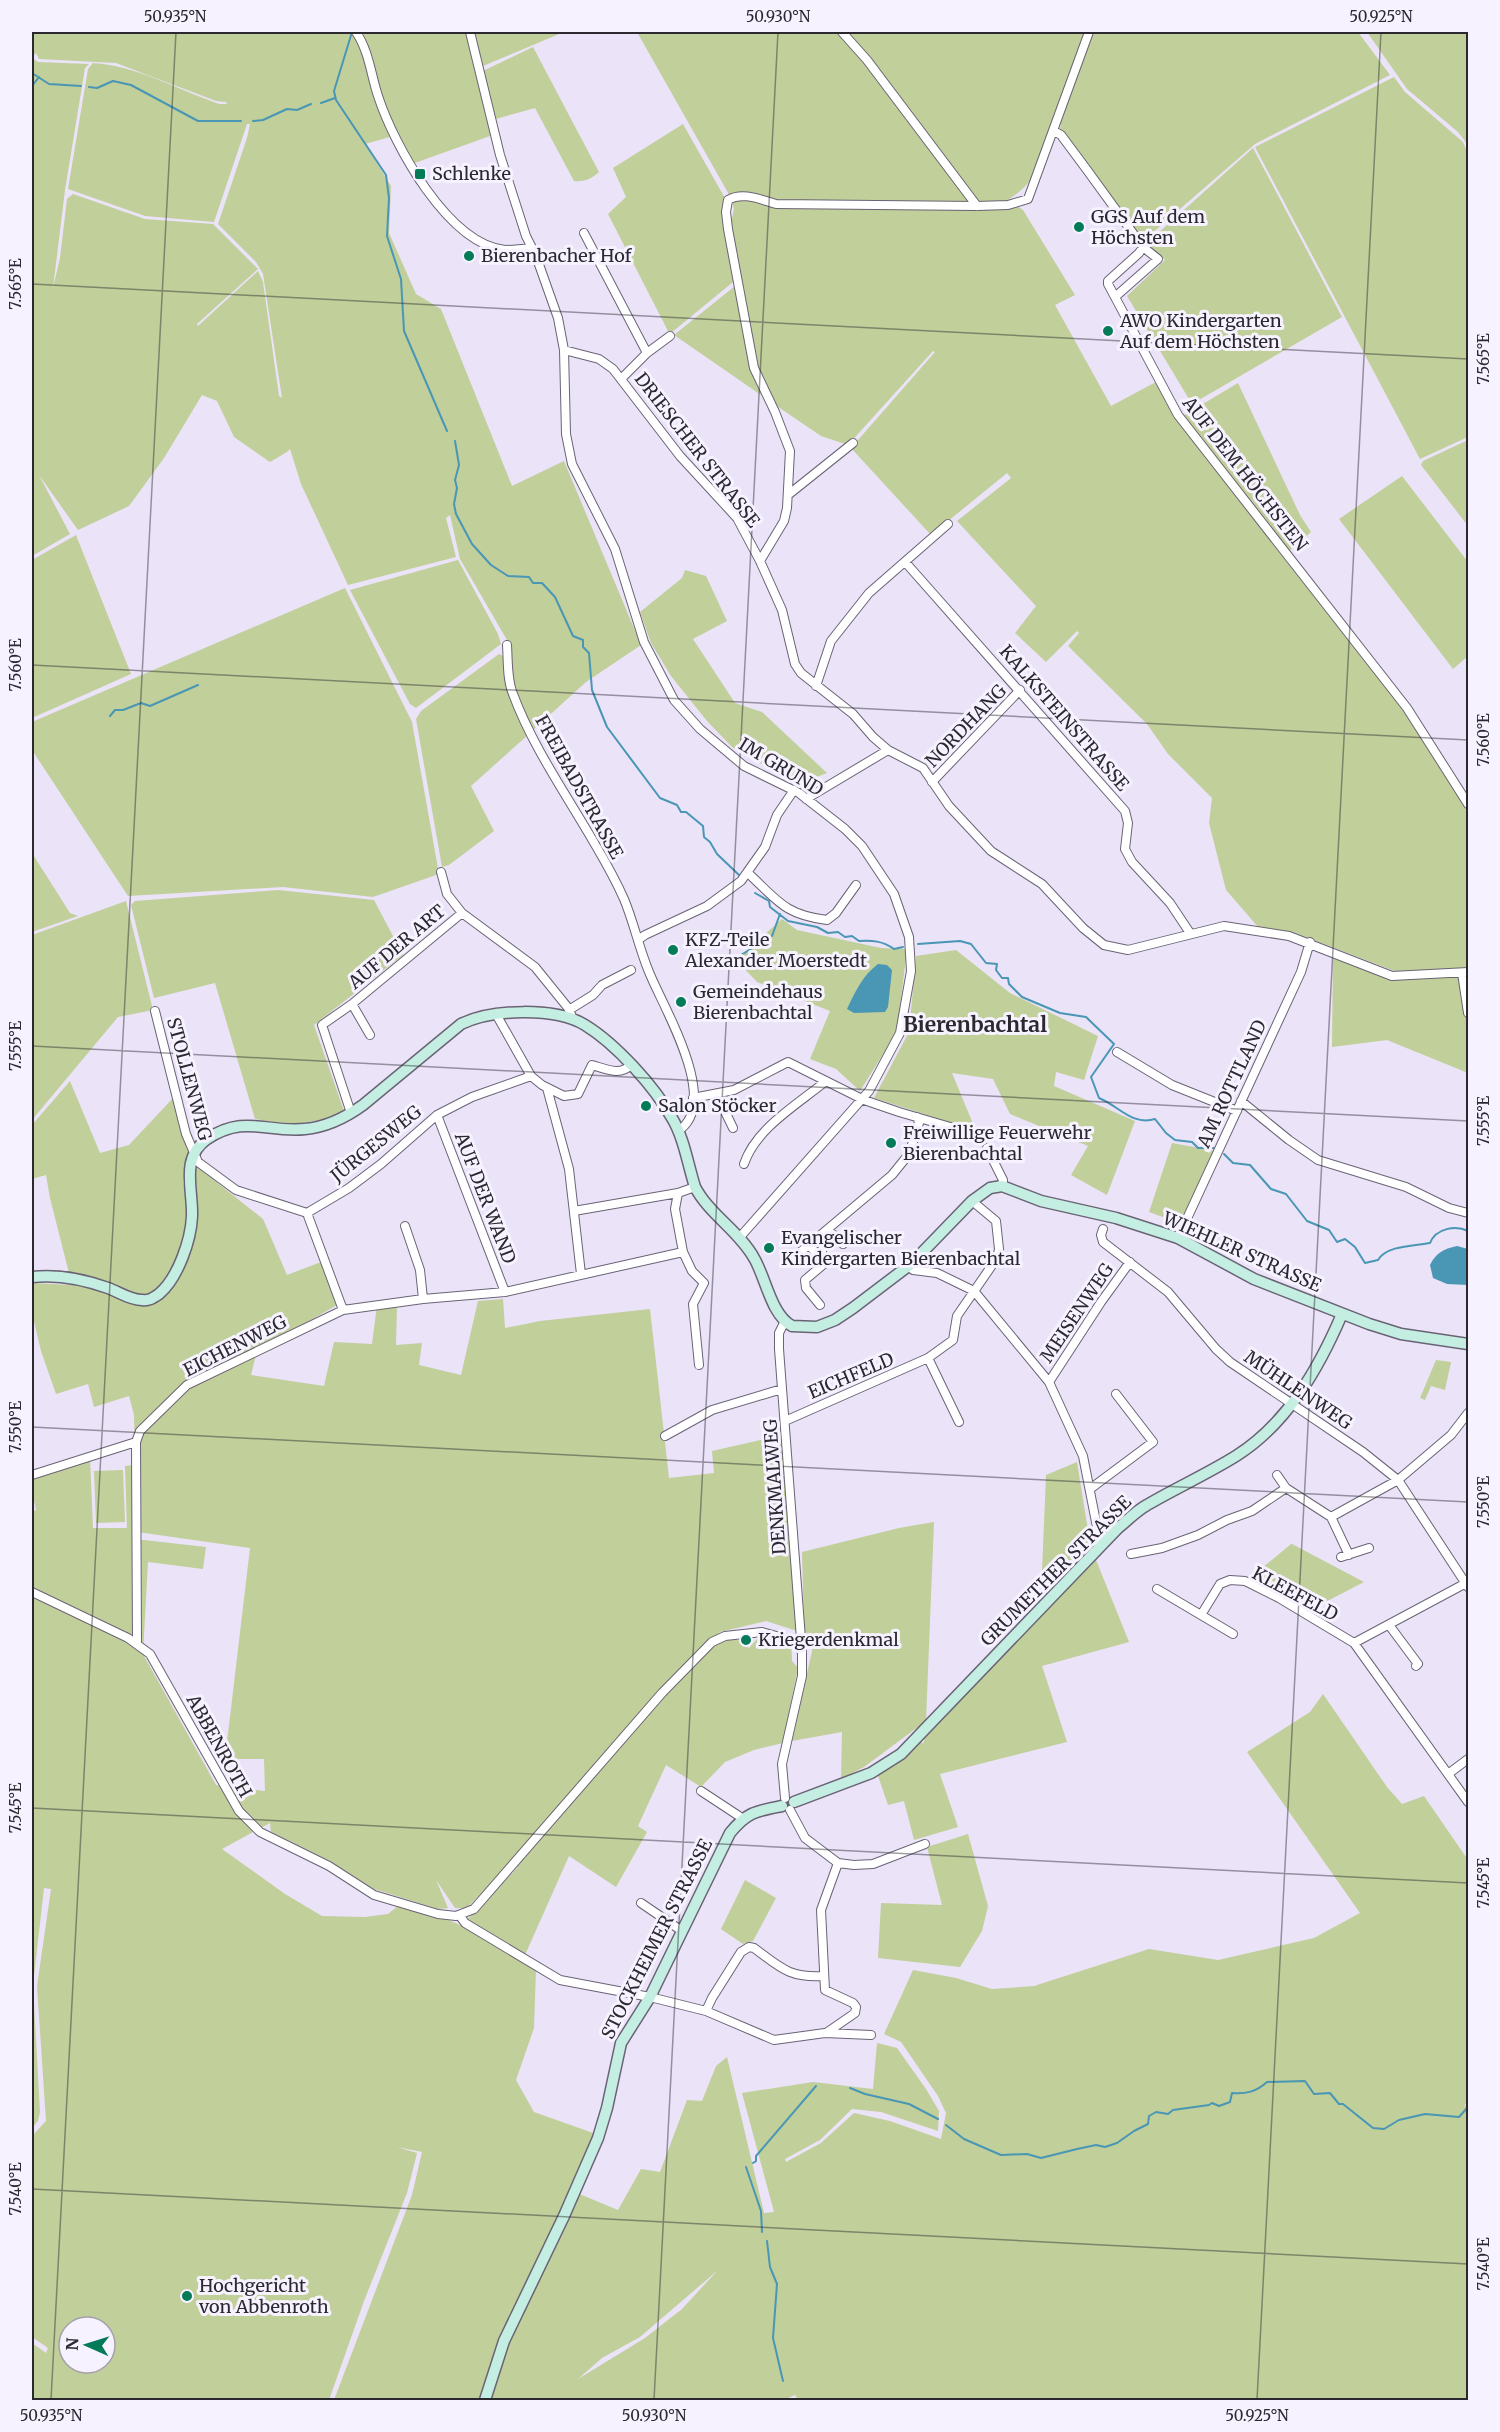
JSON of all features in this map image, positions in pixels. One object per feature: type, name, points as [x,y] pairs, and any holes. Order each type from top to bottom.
[{"type":"main road","points":[[32,1277],[72,1278],[141,1300],[151,1299],[170,1282],[190,1233],[192,1215],[188,1180],[190,1163],[204,1141],[231,1128],[258,1125],[303,1129],[324,1126],[363,1105],[460,1024],[474,1017],[496,1014],[571,1015],[631,1065],[662,1102],[678,1131],[700,1197],[740,1237],[753,1256],[779,1312],[792,1326],[817,1327],[836,1320],[908,1266],[972,1201],[990,1188],[1002,1186]]},
{"type":"main road","name":"WIEHLER STRASSE","points":[[1002,1186],[1041,1201],[1116,1218],[1178,1238],[1236,1271],[1342,1314],[1401,1334],[1468,1344]]},
{"type":"main road","name":"GRUMETHER STRASSE","points":[[788,1804],[871,1773],[901,1754],[1118,1528],[1145,1506],[1238,1455],[1269,1430],[1291,1404],[1318,1364],[1342,1314]]},
{"type":"main road","points":[[742,1818],[788,1804]]},
{"type":"main road","name":"STOCKHEIMER STRASSE","points":[[486,2400],[504,2341],[591,2154],[608,2108],[621,2043],[650,1997],[730,1833],[742,1818]]},
{"type":"street","points":[[357,32],[363,42],[378,97],[392,130],[411,168],[430,196],[465,231],[485,244],[504,250],[532,248]]},
{"type":"street","name":"IM GRUND","points":[[470,32],[489,113],[526,236],[558,318],[564,350],[566,434],[572,464],[615,549],[644,642],[674,700],[700,729],[744,766],[806,798],[845,829],[862,846],[894,894],[909,937],[911,971],[900,1033],[864,1100],[740,1237]]},
{"type":"street","points":[[842,32],[867,60],[977,206]]},
{"type":"street","points":[[760,561],[784,521],[790,451],[754,368],[745,329],[726,212],[728,200],[734,196],[746,196],[776,204],[977,206],[1008,205],[1028,199],[1089,32]]},
{"type":"street","points":[[1054,131],[1061,135],[1143,247],[1158,259],[1115,297],[1108,281],[1143,247]]},
{"type":"street","points":[[584,233],[647,353]]},
{"type":"street","name":"AUF DEM HÖCHSTEN","points":[[1115,297],[1178,416],[1407,708],[1468,804]]},
{"type":"street","points":[[622,378],[647,353],[670,336]]},
{"type":"street","name":"DRIESCHER STRASSE","points":[[564,350],[599,359],[622,378],[680,456],[736,518],[760,561],[782,610],[795,664],[801,673],[853,714],[888,750],[923,768],[949,806],[991,852],[1042,884],[1083,928],[1104,945],[1128,950],[1190,933],[1224,927],[1289,936],[1310,942],[1392,976],[1465,973]]},
{"type":"street","points":[[788,495],[853,443]]},
{"type":"street","points":[[816,686],[831,641],[869,594],[948,524]]},
{"type":"street","name":"KALKSTEINSTRASSE","points":[[906,562],[1125,811],[1128,823],[1125,849],[1132,862],[1170,903],[1190,933]]},
{"type":"street","name":"FREIBADSTRASSE","points":[[507,645],[512,692],[533,739],[591,837],[623,899],[638,940]]},
{"type":"street","name":"NORDHANG","points":[[933,782],[1020,690]]},
{"type":"street","points":[[806,798],[888,750]]},
{"type":"street","points":[[678,1131],[687,1126],[692,1110],[692,1073],[686,1052],[649,973],[638,940],[645,934],[707,906],[748,873],[765,847],[777,815],[794,790]]},
{"type":"street","points":[[441,872],[447,894],[462,913],[535,967],[571,1015],[602,985],[631,970]]},
{"type":"street","points":[[748,873],[786,908],[800,916],[827,920],[836,913],[856,885]]},
{"type":"street","name":"AUF DER ART","points":[[351,1113],[322,1025],[352,1004],[462,913]]},
{"type":"street","name":"AM ROTTLAND","points":[[1178,1238],[1301,972],[1310,942]]},
{"type":"street","points":[[1465,973],[1468,1013]]},
{"type":"street","name":"AUF DER ART","points":[[352,1004],[370,1035]]},
{"type":"street","name":"STOLLENWEG","points":[[155,1011],[186,1134],[195,1155]]},
{"type":"street","points":[[496,1014],[531,1076],[547,1088],[564,1096],[571,1097],[578,1094],[592,1065],[616,1071],[625,1071],[631,1065]]},
{"type":"street","points":[[1117,1052],[1172,1085],[1237,1111]]},
{"type":"street","points":[[693,1098],[734,1090],[788,1062],[864,1100],[981,1136]]},
{"type":"street","name":"JÜRGESWEG","points":[[308,1213],[349,1188],[381,1164],[437,1114],[472,1097],[531,1076]]},
{"type":"street","points":[[744,1164],[749,1149],[776,1122],[826,1081]]},
{"type":"street","points":[[547,1088],[569,1169],[581,1274]]},
{"type":"street","points":[[717,1095],[733,1128]]},
{"type":"street","points":[[1241,1101],[1288,1140],[1318,1160],[1406,1187],[1449,1208],[1468,1214]]},
{"type":"street","name":"AUF DER WAND","points":[[437,1114],[505,1292]]},
{"type":"street","points":[[792,1259],[828,1230],[861,1198],[892,1175],[909,1154],[919,1123],[917,1117]]},
{"type":"street","points":[[987,1148],[1003,1180],[1002,1186]]},
{"type":"street","points":[[195,1155],[198,1162],[236,1190],[308,1213],[343,1310]]},
{"type":"street","points":[[574,1211],[678,1193],[695,1187]]},
{"type":"street","points":[[678,1193],[675,1209],[683,1252],[692,1271],[704,1283],[693,1304],[699,1365]]},
{"type":"street","name":"EICHFELD","points":[[785,1421],[928,1358],[953,1340],[957,1316],[996,1258],[999,1249],[996,1221],[972,1201]]},
{"type":"street","points":[[405,1226],[420,1270],[423,1299]]},
{"type":"street","name":"MÜHLENWEG","points":[[1103,1229],[1101,1235],[1103,1242],[1155,1281],[1178,1302],[1216,1349],[1230,1362],[1363,1452],[1398,1480],[1468,1584]]},
{"type":"street","points":[[828,1230],[843,1244]]},
{"type":"street","points":[[820,1258],[828,1230]]},
{"type":"street","points":[[809,1245],[825,1263],[808,1276],[805,1284],[820,1305]]},
{"type":"street","name":"EICHENWEG","points":[[136,1442],[140,1431],[187,1385],[343,1310],[423,1299],[505,1292],[683,1252]]},
{"type":"street","name":"MEISENWEG","points":[[1049,1382],[1130,1262]]},
{"type":"street","points":[[908,1266],[913,1270],[937,1273],[974,1291],[1049,1382],[1083,1456],[1099,1548]]},
{"type":"street","name":"DENKMALWEG","points":[[785,1321],[779,1333],[802,1652],[802,1676],[782,1764],[788,1804]]},
{"type":"street","points":[[928,1358],[959,1422]]},
{"type":"street","points":[[665,1436],[712,1410],[782,1389]]},
{"type":"street","points":[[1090,1489],[1153,1442],[1116,1394]]},
{"type":"street","points":[[1331,1516],[1398,1480],[1451,1436],[1468,1413]]},
{"type":"street","points":[[32,1474],[136,1442],[136,1642]]},
{"type":"street","points":[[1277,1475],[1286,1488],[1331,1516],[1345,1556],[1369,1548]]},
{"type":"street","points":[[1131,1554],[1162,1548],[1198,1535],[1227,1520],[1252,1511],[1286,1488]]},
{"type":"street","name":"KLEEFELD","points":[[1201,1615],[1220,1584],[1230,1580],[1245,1581],[1279,1598],[1354,1643]]},
{"type":"street","points":[[1468,1584],[1354,1643],[1468,1802]]},
{"type":"street","points":[[1157,1589],[1233,1634]]},
{"type":"street","name":"ABBENROTH","points":[[32,1592],[136,1642],[150,1654],[238,1811],[265,1835],[329,1866],[361,1888],[393,1902],[438,1914],[460,1916]]},
{"type":"street","points":[[1389,1625],[1418,1664],[1416,1666]]},
{"type":"street","points":[[802,1652],[796,1644],[787,1639],[762,1632],[725,1636],[712,1642],[662,1693],[490,1892],[474,1909],[460,1916],[465,1923],[560,1980],[650,1997],[706,2011],[774,2040],[825,2033],[871,2035]]},
{"type":"street","points":[[1448,1774],[1468,1759]]},
{"type":"street","points":[[701,1791],[742,1818]]},
{"type":"street","points":[[788,1804],[805,1838],[838,1863],[873,1864],[925,1844]]},
{"type":"street","points":[[825,2033],[855,2013],[856,2007],[853,2003],[825,1990],[821,1910],[838,1863]]},
{"type":"street","points":[[640,1903],[682,1931]]},
{"type":"street","points":[[706,2011],[741,1952],[748,1947],[754,1948],[785,1971],[804,1977],[824,1976]]},
{"type":"green space","points":[[32,32],[351,32],[358,38],[373,97],[394,129],[383,103],[363,32],[466,32],[492,132],[490,136],[412,164],[397,135],[365,144],[391,186],[389,233],[416,294],[441,309],[512,486],[564,461],[641,645],[586,682],[532,731],[515,689],[507,640],[460,559],[450,515],[446,518],[456,557],[348,585],[301,484],[290,449],[270,462],[234,437],[217,401],[202,395],[164,458],[129,506],[78,530],[39,475],[70,534],[32,556]],"holes":[[[36,53],[39,59],[116,63],[216,101],[226,102],[227,104],[219,104],[157,79],[109,65],[93,63],[88,69],[68,189],[145,216],[214,222],[247,124],[250,124],[218,224],[256,262],[263,274],[282,398],[279,396],[263,282],[258,271],[198,326],[197,324],[258,269],[213,224],[145,219],[73,194],[67,199],[60,258],[53,288],[65,190],[85,68],[89,64],[38,62],[32,58]]]},
{"type":"green space","points":[[473,32],[564,32],[483,66]]},
{"type":"green space","points":[[637,32],[1087,32],[1035,173],[1023,188],[1008,200],[1023,210],[1075,295],[1055,305],[1111,406],[1156,382],[1176,420],[1238,383],[1300,515],[1311,532],[1287,553],[1331,617],[1402,706],[1468,807],[1468,967],[1405,975],[1295,933],[1259,928],[1226,890],[1209,823],[1212,798],[1168,754],[1147,724],[1068,646],[1079,633],[1077,631],[1046,662],[1015,633],[1036,606],[957,521],[1011,478],[1007,473],[931,535],[851,448],[935,352],[933,351],[848,445],[821,436],[771,402],[755,360],[730,227],[734,209],[731,198]]},
{"type":"green space","points":[[1093,32],[1358,32],[1390,75],[1255,144],[1150,235],[1138,235],[1060,130]]},
{"type":"green space","points":[[1367,32],[1468,32],[1468,145],[1458,132],[1407,89]]},
{"type":"green space","points":[[533,47],[599,172],[588,180],[574,181],[535,108],[496,119],[483,71]]},
{"type":"green space","points":[[1394,77],[1405,92],[1463,142],[1468,154],[1468,437],[1420,459],[1255,147]]},
{"type":"green space","points":[[683,124],[726,200],[734,278],[733,282],[671,333],[608,214],[626,197],[613,168]]},
{"type":"green space","points":[[1253,148],[1342,317],[1192,404],[1127,296],[1165,260],[1147,243]]},
{"type":"green space","points":[[735,286],[751,370],[761,395],[674,335]]},
{"type":"green space","points":[[1468,440],[1468,526],[1421,465],[1423,461]]},
{"type":"green space","points":[[1402,476],[1468,562],[1468,656],[1453,669],[1339,519]]},
{"type":"green space","points":[[76,535],[131,674],[32,718],[32,560]]},
{"type":"green space","points":[[458,560],[498,634],[501,644],[416,708],[410,704],[350,590]]},
{"type":"green space","points":[[685,570],[706,576],[727,621],[693,639],[735,703],[762,712],[827,773],[795,783],[732,747],[707,721],[671,676],[651,643],[640,612],[682,578]]},
{"type":"green space","points":[[345,588],[412,722],[439,874],[373,897],[283,887],[128,896],[32,750],[32,722]]},
{"type":"green space","points":[[499,654],[505,657],[529,734],[471,786],[494,831],[449,865],[442,867],[416,719],[421,711]]},
{"type":"green space","points":[[32,853],[70,913],[78,916],[32,932]]},
{"type":"green space","points":[[278,890],[374,900],[403,955],[314,1025],[344,1111],[311,1122],[290,1123],[255,1119],[215,983],[154,998],[131,905],[135,901]]},
{"type":"green space","points":[[126,901],[153,1010],[118,1017],[32,1120],[32,935]]},
{"type":"green space","points":[[782,919],[797,930],[881,948],[907,949],[897,1032],[860,1091],[836,1069],[810,1059],[830,1011],[757,982],[736,960]]},
{"type":"green space","points":[[956,950],[1010,993],[1098,1036],[1084,1080],[1056,1072],[1054,1086],[1135,1121],[1107,1195],[1071,1175],[1088,1146],[1010,1114],[993,1079],[952,1073],[976,1131],[874,1098],[909,1032],[916,956]]},
{"type":"green space","points":[[1333,955],[1391,979],[1460,975],[1468,1027],[1468,1073],[1387,1040],[1332,1047]]},
{"type":"green space","points":[[70,1081],[100,1153],[129,1145],[174,1097],[191,1154],[183,1182],[189,1213],[187,1232],[179,1254],[163,1285],[151,1295],[131,1294],[103,1282],[101,1288],[126,1300],[147,1303],[162,1297],[169,1288],[182,1264],[194,1225],[195,1165],[263,1219],[287,1275],[321,1262],[337,1305],[257,1351],[251,1375],[324,1386],[334,1342],[372,1344],[377,1305],[397,1305],[396,1345],[422,1343],[419,1365],[461,1375],[478,1301],[503,1299],[505,1328],[540,1321],[650,1309],[669,1478],[714,1473],[712,1451],[783,1435],[797,1631],[766,1621],[720,1632],[676,1673],[529,1841],[534,1847],[675,1683],[725,1636],[735,1638],[749,1648],[766,1629],[791,1638],[792,1661],[798,1668],[783,1743],[754,1750],[725,1762],[701,1787],[666,1765],[638,1826],[647,1832],[616,1887],[569,1856],[525,1955],[466,1921],[518,1867],[512,1862],[467,1908],[455,1908],[436,1880],[448,1908],[438,1909],[374,1889],[330,1861],[271,1832],[270,1823],[222,1849],[285,1894],[322,1916],[365,1917],[388,1914],[398,1906],[417,1910],[470,1930],[536,1969],[534,2028],[516,2080],[534,2112],[596,2134],[501,2341],[481,2400],[334,2400],[412,2195],[422,2152],[397,2147],[417,2153],[407,2193],[364,2301],[329,2400],[32,2400],[32,2343],[46,2353],[48,2348],[32,2337],[32,2136],[46,2121],[37,1986],[51,1889],[44,1888],[33,1985],[40,2112],[38,2121],[32,2128],[32,1512],[36,1510],[32,1492],[32,1476],[90,1458],[93,1528],[127,1528],[125,1466],[133,1465],[135,1539],[206,1547],[203,1569],[148,1562],[143,1654],[216,1785],[265,1791],[264,1759],[225,1759],[250,1548],[137,1532],[134,1415],[129,1396],[94,1407],[88,1384],[56,1394],[41,1351],[32,1313],[32,1283],[72,1285],[46,1175],[32,1179],[32,1125]]},
{"type":"green space","points":[[1172,1143],[1216,1151],[1182,1224],[1149,1212]]},
{"type":"green space","points":[[1436,1360],[1451,1362],[1445,1390],[1431,1386],[1425,1400],[1420,1398]]},
{"type":"green space","points":[[1077,1462],[1090,1543],[1041,1595],[1046,1475]]},
{"type":"green space","points":[[123,1470],[125,1522],[96,1523],[94,1471]]},
{"type":"green space","points":[[934,1522],[926,1721],[864,1767],[841,1779],[842,1732],[792,1741],[814,1642],[804,1630],[802,1552],[899,1528]]},
{"type":"green space","points":[[1291,1544],[1364,1582],[1310,1610],[1250,1578]]},
{"type":"green space","points":[[1096,1560],[1129,1642],[1042,1666],[1067,1742],[940,1774],[958,1827],[914,1840],[904,1801],[888,1805],[877,1773],[920,1739],[923,1744],[927,1731]]},
{"type":"green space","points":[[1323,1694],[1387,1787],[1402,1804],[1424,1796],[1468,1860],[1468,2100],[1464,2107],[1468,2104],[1468,2400],[798,2400],[795,2395],[787,2400],[490,2400],[508,2342],[577,2193],[618,2210],[641,2169],[660,2172],[687,2100],[702,2101],[716,2066],[727,2057],[764,2213],[774,2212],[742,2093],[813,2082],[873,2089],[877,2043],[897,2048],[926,2089],[939,2111],[938,2131],[881,2112],[852,2109],[820,2140],[785,2159],[786,2162],[821,2143],[854,2113],[890,2121],[941,2139],[946,2113],[938,2096],[901,2042],[884,2034],[913,1970],[956,1978],[992,1989],[1034,1986],[1149,1949],[1218,1960],[1314,1938],[1360,1913],[1247,1752],[1310,1712]],"holes":[[[718,2270],[682,2309],[645,2338],[578,2379],[602,2358],[640,2337]]]},
{"type":"green space","points":[[968,1834],[988,1906],[982,1931],[960,1967],[878,1958],[881,1903],[942,1905],[927,1847]]},
{"type":"green space","points":[[745,1880],[776,1898],[753,1941],[743,1944],[721,1929]]},
{"type":"water","points":[[878,964],[887,965],[892,970],[888,1007],[885,1012],[854,1013],[847,1009],[856,990]]},
{"type":"water","points":[[1457,1246],[1468,1249],[1468,1285],[1447,1284],[1433,1278],[1430,1265],[1435,1257],[1444,1250]]},
{"type":"waterway","points":[[352,32],[334,91],[336,100],[386,175],[389,198],[387,236],[401,279],[404,331],[447,431]]},
{"type":"waterway","points":[[32,73],[49,84],[81,86]]},
{"type":"waterway","points":[[32,86],[39,77]]},
{"type":"waterway","points":[[89,87],[97,88],[113,81],[131,85],[198,121],[241,121]]},
{"type":"waterway","points":[[321,103],[335,98]]},
{"type":"waterway","points":[[253,121],[263,120],[287,109],[297,110],[311,104]]},
{"type":"waterway","points":[[455,441],[459,465],[455,480],[457,488],[454,504],[456,514],[472,544],[491,565],[508,576],[529,577],[533,583],[542,583],[555,597],[573,636],[583,640],[583,647],[589,653],[592,690],[607,727],[660,798],[677,805],[681,812],[686,812],[703,826],[704,837],[717,854],[739,875]]},
{"type":"waterway","points":[[110,716],[115,710],[123,710],[141,703],[150,706],[198,685]]},
{"type":"waterway","points":[[755,893],[769,901],[770,907],[788,921],[817,927],[828,933],[838,932],[845,937],[852,936],[859,941],[882,943],[894,949],[903,947]]},
{"type":"waterway","points":[[723,963],[728,963],[772,936],[780,914]]},
{"type":"waterway","points":[[918,944],[960,941],[971,944],[986,963],[997,964],[996,970],[1002,978],[1008,978],[1009,984],[1022,997],[1060,1013],[1086,1017],[1114,1044],[1091,1077],[1099,1098],[1132,1118],[1155,1119],[1175,1140],[1192,1142],[1198,1148],[1214,1148]]},
{"type":"waterway","points":[[1224,1154],[1233,1163],[1250,1165],[1271,1189],[1286,1194],[1307,1221],[1329,1230],[1337,1242],[1345,1239],[1355,1247],[1365,1263],[1378,1260],[1382,1255],[1394,1249],[1430,1243],[1437,1234],[1447,1229],[1458,1228],[1468,1231]]},
{"type":"waterway","points":[[946,2125],[964,2139],[1001,2155],[1027,2154],[1041,2158],[1096,2145],[1105,2147],[1117,2143],[1148,2124],[1149,2116],[1156,2112],[1168,2114],[1173,2110],[1212,2103],[1219,2106],[1230,2102],[1232,2093],[1251,2092],[1267,2082],[1305,2081],[1314,2094],[1330,2093],[1339,2104],[1343,2104],[1373,2128],[1384,2129],[1399,2120],[1425,2114],[1459,2117],[1468,2107]]},
{"type":"waterway","points":[[753,2163],[756,2161],[756,2156],[816,2086]]},
{"type":"waterway","points":[[850,2088],[865,2094],[909,2104],[938,2119]]},
{"type":"waterway","points":[[746,2167],[761,2211],[762,2232]]},
{"type":"waterway","points":[[767,2241],[770,2267],[777,2284],[773,2338],[783,2381]]},
{"type":"place","name":"Schlenke","points":[[420,174]]},
{"type":"place","name":"GGS Auf dem Höchsten","points":[[1079,227]]},
{"type":"place","name":"Bierenbacher Hof","points":[[469,256]]},
{"type":"place","name":"AWO Kindergarten Auf dem Höchsten","points":[[1108,331]]},
{"type":"place","name":"KFZ-Teile Alexander Moerstedt","points":[[673,950]]},
{"type":"place","name":"Gemeindehaus Bierenbachtal","points":[[681,1002]]},
{"type":"place","name":"Salon Stöcker","points":[[646,1106]]},
{"type":"place","name":"Freiwillige Feuerwehr Bierenbachtal","points":[[891,1143]]},
{"type":"place","name":"Evangelischer Kindergarten Bierenbachtal","points":[[769,1248]]},
{"type":"place","name":"Kriegerdenkmal","points":[[746,1640]]},
{"type":"place","name":"Hochgericht von Abbenroth","points":[[187,2296]]},
{"type":"district","name":"Bierenbachtal","points":[[975,1025]]}]
